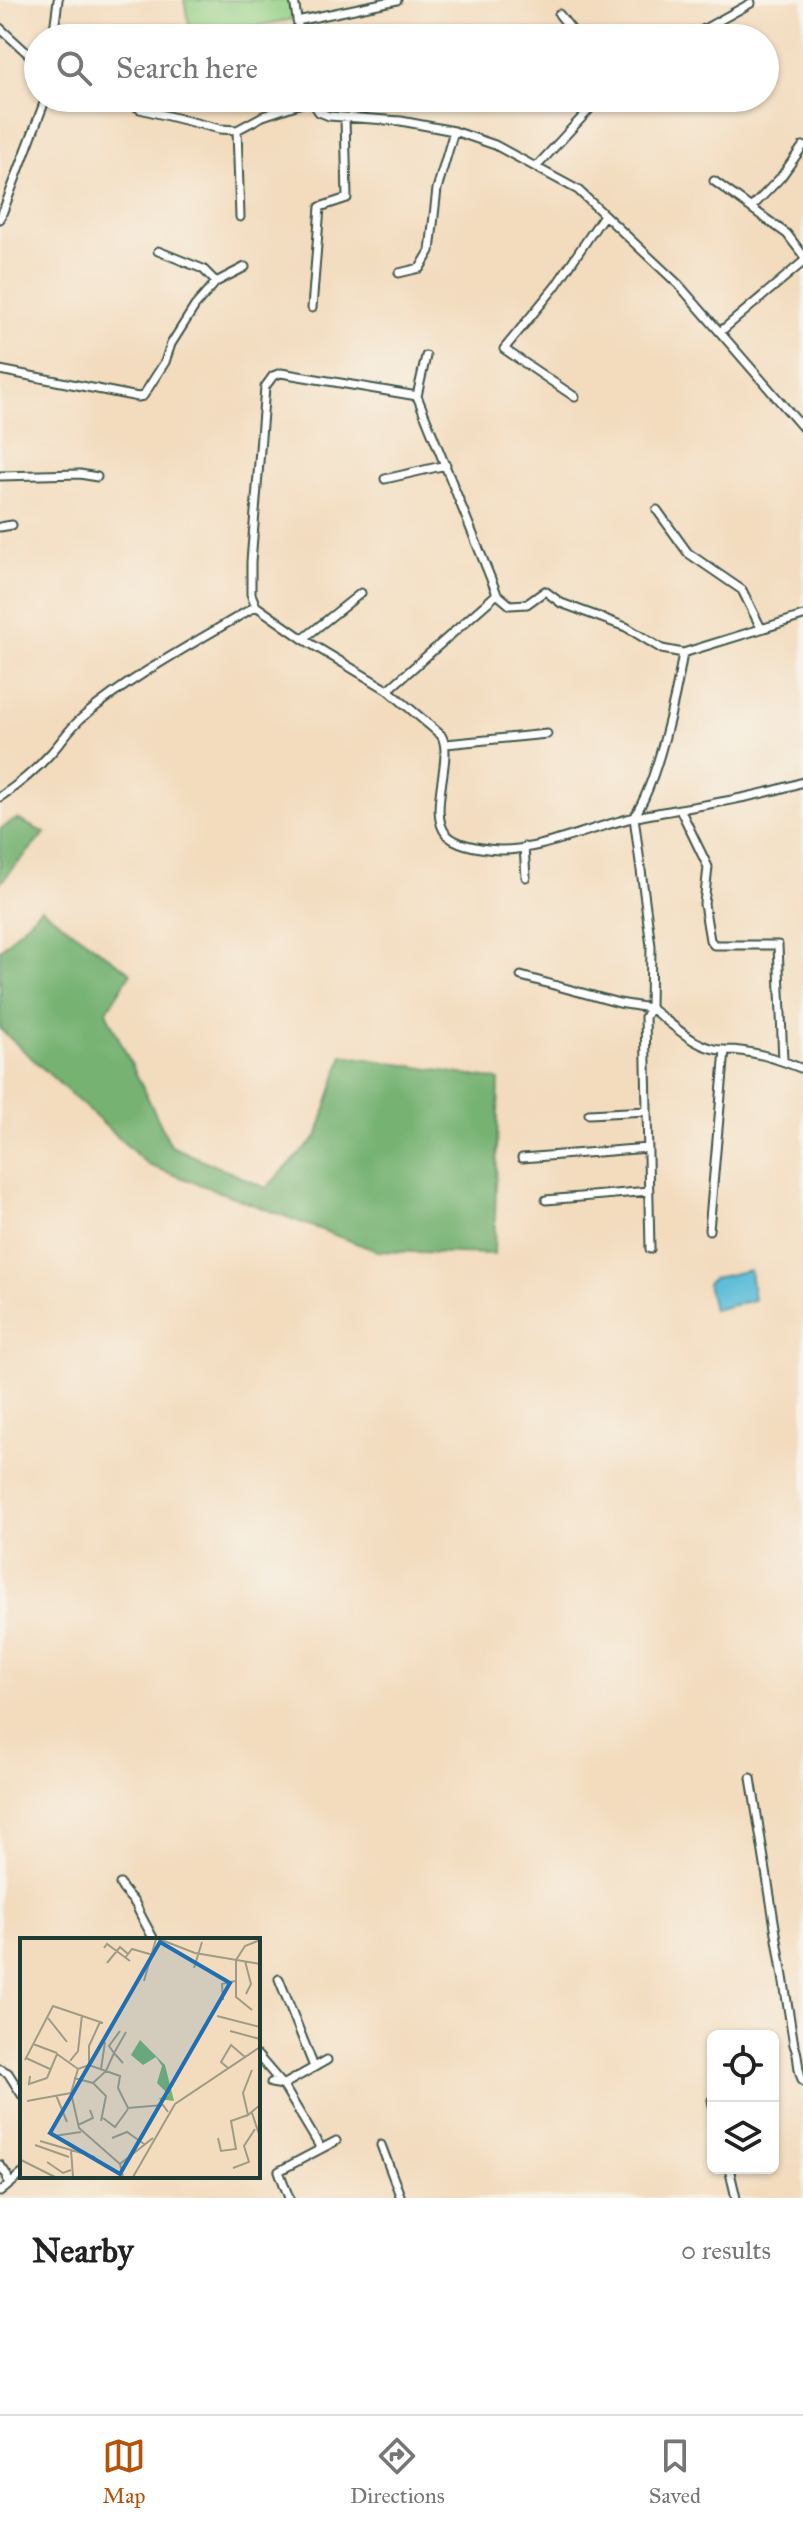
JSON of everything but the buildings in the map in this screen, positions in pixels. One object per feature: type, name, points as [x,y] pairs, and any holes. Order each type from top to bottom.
[{"type":"street","points":[[55,24],[58,0]]},
{"type":"street","points":[[294,0],[298,24]]},
{"type":"street","points":[[297,21],[397,0]]},
{"type":"street","points":[[713,24],[751,3]]},
{"type":"street","points":[[559,14],[567,24]]},
{"type":"street","points":[[0,28],[24,50]]},
{"type":"street","points":[[0,219],[41,112]]},
{"type":"street","points":[[152,112],[220,129],[237,130],[274,112]]},
{"type":"street","points":[[319,112],[345,118],[401,121],[454,131],[495,145],[578,190],[679,285],[803,428]]},
{"type":"street","points":[[537,166],[587,112]]},
{"type":"street","points":[[312,308],[320,207],[347,198],[345,118]]},
{"type":"street","points":[[237,130],[240,217]]},
{"type":"street","points":[[399,273],[420,268],[430,251],[437,189],[454,131]]},
{"type":"street","points":[[752,207],[781,177],[803,146]]},
{"type":"street","points":[[714,181],[787,234],[803,255]]},
{"type":"street","points":[[575,397],[504,349],[555,287],[604,215]]},
{"type":"street","points":[[158,251],[203,269],[216,282]]},
{"type":"street","points":[[720,332],[803,262]]},
{"type":"street","points":[[0,370],[143,396],[195,306],[216,282],[245,267]]},
{"type":"street","points":[[426,356],[417,396],[497,594],[516,606],[527,604],[545,591],[561,603],[626,627],[662,649],[683,653],[803,616]]},
{"type":"street","points":[[417,396],[281,373],[273,376],[265,387],[251,594],[256,606],[303,639],[388,690],[441,735],[446,744],[439,791],[441,826],[446,834],[452,839],[480,847],[501,850],[524,847],[634,817],[747,798],[803,782]]},
{"type":"street","points":[[385,479],[446,465]]},
{"type":"street","points":[[0,476],[80,474],[97,477]]},
{"type":"street","points":[[657,510],[688,553],[742,590],[761,628]]},
{"type":"street","points":[[0,527],[12,525]]},
{"type":"street","points":[[303,639],[361,593]]},
{"type":"street","points":[[388,690],[497,594]]},
{"type":"street","points":[[0,797],[22,782],[70,729],[100,704],[141,674],[256,606]]},
{"type":"street","points":[[650,1249],[645,1017],[650,1008],[651,946],[634,817],[643,804],[662,744],[683,653]]},
{"type":"street","points":[[446,744],[547,734]]},
{"type":"street","points":[[680,809],[708,867],[704,904],[710,940],[714,945],[778,945],[783,1060]]},
{"type":"street","points":[[524,847],[526,877]]},
{"type":"street","points":[[521,976],[619,1003],[650,1008],[688,1036],[714,1050],[740,1050],[783,1060],[803,1069]]},
{"type":"street","points":[[709,1230],[725,1050]]},
{"type":"street","points":[[589,1114],[647,1111]]},
{"type":"street","points":[[522,1158],[648,1148]]},
{"type":"street","points":[[546,1200],[649,1191]]},
{"type":"street","points":[[751,1778],[794,2045],[800,2051],[799,2073],[803,2081]]},
{"type":"street","points":[[120,1884],[135,1904],[153,1938]]},
{"type":"street","points":[[279,1979],[314,2067]]},
{"type":"street","points":[[260,2058],[283,2085],[320,2147]]},
{"type":"street","points":[[271,2083],[283,2085],[327,2060]]},
{"type":"street","points":[[0,2069],[8,2073],[20,2092]]},
{"type":"street","points":[[289,2198],[279,2171],[336,2141]]},
{"type":"street","points":[[381,2145],[401,2198]]},
{"type":"street","points":[[0,2165],[8,2183]]},
{"type":"street","points":[[730,2174],[736,2198]]},
{"type":"street","points":[[0,2192],[20,2175]]},
{"type":"green space","points":[[184,0],[289,0],[293,19],[266,24],[189,24]]},
{"type":"green space","points":[[17,819],[45,833],[0,883],[0,829]]},
{"type":"green space","points":[[41,908],[131,973],[106,1012],[171,1146],[266,1188],[317,1137],[343,1055],[499,1080],[494,1254],[377,1251],[148,1165],[0,1029],[0,950]]},
{"type":"water","points":[[750,1270],[754,1300],[713,1310],[707,1283],[714,1278]]}]
